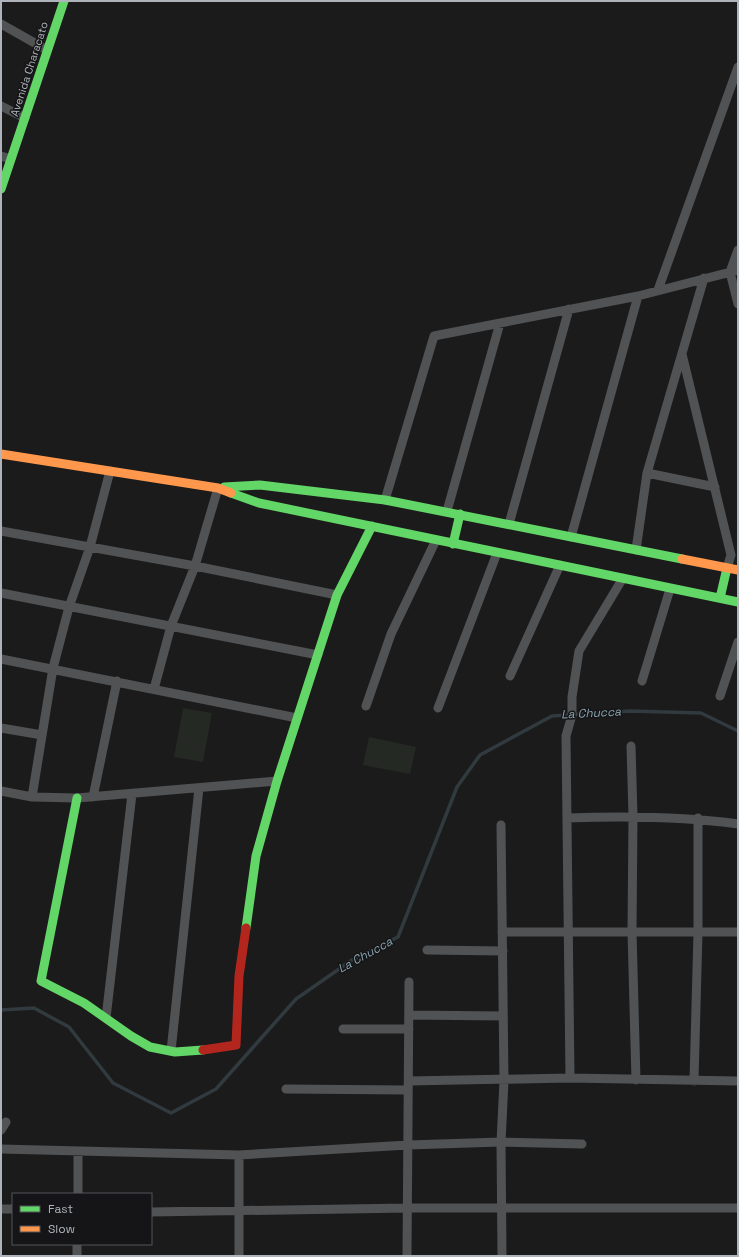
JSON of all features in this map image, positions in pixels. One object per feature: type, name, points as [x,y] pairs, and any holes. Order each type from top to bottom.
[{"type":"street","name":"Avenida Characato","points":[[1,189],[64,1]]},
{"type":"street","points":[[1,24],[47,50]]},
{"type":"street","points":[[658,290],[738,67]]},
{"type":"street","points":[[1,106],[25,118]]},
{"type":"street","points":[[1,156],[11,159]]},
{"type":"street","points":[[738,250],[734,271],[738,304]]},
{"type":"street","points":[[385,500],[434,336],[638,296],[734,271]]},
{"type":"street","points":[[636,550],[647,473],[704,278]]},
{"type":"street","points":[[571,537],[638,296]]},
{"type":"street","points":[[509,524],[569,309]]},
{"type":"street","points":[[447,511],[500,323]]},
{"type":"street","points":[[682,353],[731,555],[720,598]]},
{"type":"street","points":[[1,454],[218,488],[259,503],[738,602]]},
{"type":"street","points":[[32,798],[53,668],[69,606],[90,547],[110,471]]},
{"type":"street","points":[[647,473],[715,487]]},
{"type":"street","points":[[218,488],[260,485],[385,500],[447,511],[738,570]]},
{"type":"street","points":[[154,689],[171,626],[195,566],[218,488]]},
{"type":"street","points":[[453,544],[460,514]]},
{"type":"street","points":[[77,798],[41,981],[62,990],[106,1018],[129,1035],[147,1046],[158,1050],[180,1052],[236,1045],[239,976],[255,863],[277,781],[337,596],[372,526]]},
{"type":"street","points":[[1,531],[195,566],[337,596]]},
{"type":"street","points":[[366,706],[391,634],[436,540]]},
{"type":"street","points":[[438,708],[497,553]]},
{"type":"street","points":[[510,676],[560,565]]},
{"type":"street","points":[[570,1078],[567,933],[566,736],[572,715],[572,697],[579,651],[623,578]]},
{"type":"street","points":[[642,681],[670,589]]},
{"type":"street","points":[[1,593],[318,655]]},
{"type":"street","points":[[720,696],[738,642]]},
{"type":"street","points":[[1,659],[53,668],[297,718]]},
{"type":"street","points":[[93,797],[117,682]]},
{"type":"street","points":[[1,728],[42,735]]},
{"type":"street","points":[[631,746],[633,816],[632,932],[636,1080]]},
{"type":"street","points":[[1,791],[32,798],[77,798],[277,781]]},
{"type":"street","points":[[171,1051],[199,788]]},
{"type":"street","points":[[106,1018],[132,794]]},
{"type":"street","points":[[567,818],[633,816],[698,818],[738,824]]},
{"type":"street","points":[[694,1081],[698,932],[698,818]]},
{"type":"street","points":[[501,825],[504,1080],[501,1142],[502,1256]]},
{"type":"street","points":[[502,932],[738,932]]},
{"type":"street","points":[[427,950],[503,951]]},
{"type":"street","points":[[407,1256],[410,982]]},
{"type":"street","points":[[409,1015],[503,1016]]},
{"type":"street","points":[[343,1028],[409,1029]]},
{"type":"street","points":[[286,1089],[408,1086],[504,1080],[570,1078],[738,1081]]},
{"type":"street","points":[[1,1149],[239,1155],[408,1145],[501,1142],[582,1144]]},
{"type":"street","points":[[78,1152],[78,1193]]},
{"type":"street","points":[[238,1256],[240,1212],[239,1155]]},
{"type":"street","points":[[152,1212],[240,1212],[407,1208],[738,1208]]},
{"type":"street","points":[[1,1209],[12,1209]]},
{"type":"street","points":[[77,1245],[77,1256]]},
{"type":"shaded area","points":[[183,708],[212,713],[203,762],[174,757]]},
{"type":"shaded area","points":[[369,737],[416,747],[410,774],[363,765]]},
{"type":"waterway","name":"La Chucca","points":[[1,1010],[34,1008],[69,1027],[113,1083],[171,1113],[216,1089],[296,999],[352,960],[398,937],[457,787],[480,755],[552,716],[630,711],[701,713],[738,731]]},
{"type":"traffic: fast","points":[[1,189],[64,1]]},
{"type":"traffic: fast","points":[[224,487],[260,485],[385,500],[682,559]]},
{"type":"traffic: fast","points":[[231,493],[259,503],[738,602]]},
{"type":"traffic: fast","points":[[453,544],[460,514]]},
{"type":"traffic: fast","points":[[246,928],[256,856],[277,781],[337,595],[372,526]]},
{"type":"traffic: fast","points":[[720,598],[727,568]]},
{"type":"traffic: fast","points":[[77,798],[41,981],[84,1003],[131,1036],[150,1047],[175,1052],[203,1050]]},
{"type":"traffic: slow","points":[[1,454],[218,488],[231,493]]},
{"type":"traffic: slow","points":[[682,559],[738,570]]},
{"type":"traffic: jam","points":[[203,1050],[236,1045],[239,976],[246,928]]}]
